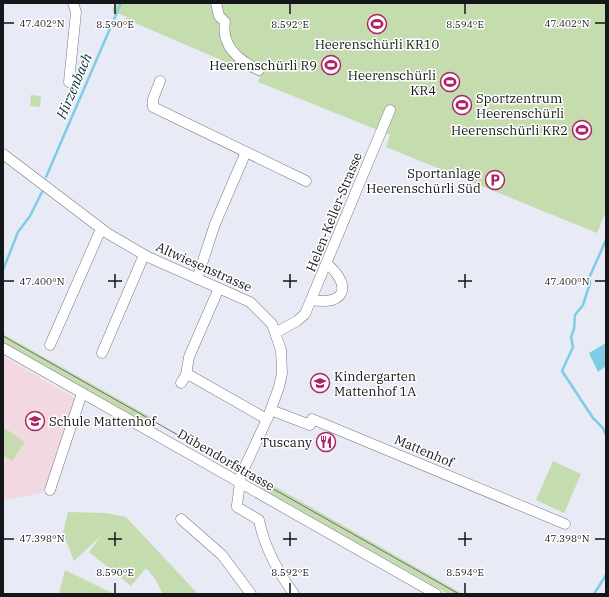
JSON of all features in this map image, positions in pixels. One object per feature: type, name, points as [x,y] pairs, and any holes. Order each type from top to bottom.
[{"type":"street","points":[[69,82],[76,12],[73,3]]},
{"type":"street","points":[[216,3],[219,16],[225,22],[223,33],[229,46],[238,59],[259,70]]},
{"type":"street","points":[[160,81],[153,99],[153,107],[306,181]]},
{"type":"street","name":"Helen-Keller-Strasse","points":[[277,332],[297,321],[305,314],[390,110]]},
{"type":"street","points":[[196,279],[215,224],[246,152]]},
{"type":"street","name":"Altwiesenstrasse","points":[[3,154],[101,229],[144,255],[250,302],[272,324],[277,332],[281,350],[282,373],[280,387],[272,415],[242,474],[239,483],[237,507],[259,520],[261,533],[270,554],[294,594]]},
{"type":"street","points":[[50,345],[101,229]]},
{"type":"street","points":[[102,353],[144,255]]},
{"type":"street","points":[[312,300],[326,302],[339,296],[342,289],[343,283],[334,270],[327,264]]},
{"type":"street","points":[[219,288],[189,357],[184,379],[263,417],[272,415]]},
{"type":"street","name":"Dübendorfstrasse","points":[[3,348],[436,594]]},
{"type":"street","points":[[50,490],[82,393]]},
{"type":"street","name":"Mattenhof","points":[[272,415],[310,425],[312,419],[565,524]]},
{"type":"street","points":[[181,519],[222,555],[251,594]]},
{"type":"shaded area","name":"Schule Mattenhof","points":[[4,357],[73,397],[75,401],[45,488],[41,493],[3,501]]},
{"type":"green space","name":"Sportzentrum Heerenschürli","points":[[116,3],[606,3],[606,211],[597,233],[386,147],[390,135],[258,82],[260,77],[126,19],[127,17],[112,11]]},
{"type":"green space","points":[[31,95],[41,96],[40,107],[30,106]]},
{"type":"green space","points":[[3,334],[154,419],[151,425],[3,343]]},
{"type":"green space","points":[[3,427],[25,442],[12,461],[3,455]]},
{"type":"green space","points":[[553,461],[581,474],[564,513],[536,500]]},
{"type":"green space","points":[[260,478],[463,594],[448,594],[260,488],[261,487],[257,484]]},
{"type":"green space","points":[[68,512],[105,513],[126,517],[198,594],[163,594],[155,579],[146,568],[131,586],[89,552],[101,536],[74,561],[63,533]]},
{"type":"green space","points":[[65,570],[114,594],[59,594]]},
{"type":"water","points":[[606,343],[606,366],[598,372],[589,353]]},
{"type":"waterway","name":"Hirzenbach","points":[[46,177],[121,3]]},
{"type":"waterway","name":"Hirzenbach","points":[[3,270],[18,232],[30,216],[42,192]]},
{"type":"waterway","points":[[606,240],[589,278],[590,283],[583,305],[575,315],[574,329],[571,337],[573,347],[562,371],[593,418],[603,428],[606,435]]},
{"type":"waterway","points":[[594,594],[606,575]]},
{"type":"tram line","points":[[3,336],[459,594]]},
{"type":"place","name":"Heerenschürli KR10","points":[[377,24]]},
{"type":"place","name":"Heerenschürli R9","points":[[331,65]]},
{"type":"place","name":"Heerenschürli KR4","points":[[450,82]]},
{"type":"place","name":"Sportzentrum Heerenschürli","points":[[462,105]]},
{"type":"place","name":"Heerenschürli KR2","points":[[582,130]]},
{"type":"place","name":"Sportanlage Heerenschürli Süd","points":[[495,180]]},
{"type":"place","name":"Kindergarten Mattenhof 1A","points":[[320,383]]},
{"type":"place","name":"Schule Mattenhof","points":[[35,421]]},
{"type":"place","name":"Tuscany","points":[[326,442]]}]
